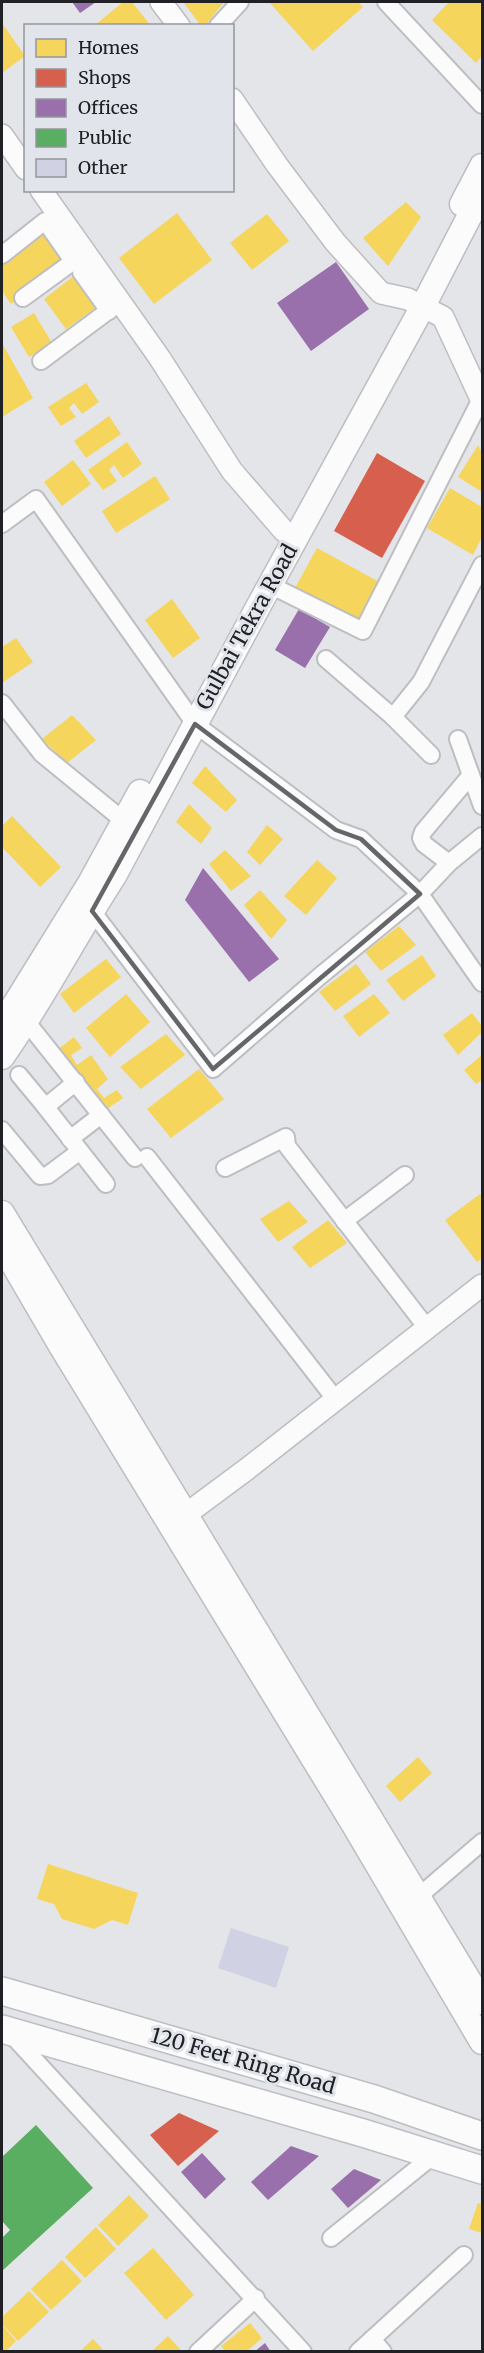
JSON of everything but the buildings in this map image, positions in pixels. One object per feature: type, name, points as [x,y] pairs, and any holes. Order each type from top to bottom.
[{"type":"main road","name":"Gulbai Tekra Road","points":[[2,1025],[90,883],[124,821],[190,718],[270,585],[416,303],[483,166]]},
{"type":"main road","name":"Gulbai Tekra Road","points":[[2,1057],[26,1022],[114,876],[214,664],[284,531],[483,192]]},
{"type":"main road","points":[[2,1213],[354,1825],[483,2042]]},
{"type":"main road","points":[[2,1245],[480,1994]]},
{"type":"main road","name":"120 Feet Ring Road","points":[[2,1992],[374,2098],[483,2136]]},
{"type":"main road","name":"120 Feet Ring Road","points":[[3,2030],[483,2170]]},
{"type":"street","points":[[161,2],[178,24]]},
{"type":"street","points":[[220,24],[240,2]]},
{"type":"street","points":[[386,2],[483,105]]},
{"type":"street","points":[[234,102],[277,165],[335,242],[381,293],[416,303],[443,317],[482,400],[363,631],[270,585]]},
{"type":"street","points":[[2,135],[24,166]]},
{"type":"street","points":[[42,192],[51,217],[80,262],[115,307],[159,357],[232,471],[284,531]]},
{"type":"street","points":[[2,255],[51,217]]},
{"type":"street","points":[[22,298],[80,262]]},
{"type":"street","points":[[41,361],[115,307]]},
{"type":"street","points":[[2,524],[36,500],[190,718],[336,830],[361,839],[420,894],[483,983]]},
{"type":"street","points":[[393,717],[420,682],[483,565]]},
{"type":"street","points":[[326,659],[393,717],[431,755]]},
{"type":"street","points":[[2,703],[42,754],[124,821]]},
{"type":"street","points":[[458,739],[483,806]]},
{"type":"street","points":[[449,863],[424,844],[421,838],[423,832],[471,774]]},
{"type":"street","points":[[92,910],[213,1069],[320,976],[420,894],[449,863],[483,836]]},
{"type":"street","points":[[26,1022],[101,1115],[141,1157],[336,1400]]},
{"type":"street","points":[[19,1075],[106,1185]]},
{"type":"street","points":[[44,1105],[50,1104],[76,1082]]},
{"type":"street","points":[[2,1130],[40,1176],[48,1175],[101,1115]]},
{"type":"street","points":[[225,1168],[286,1137],[286,1146],[427,1328]]},
{"type":"street","points":[[344,1221],[405,1175]]},
{"type":"street","points":[[178,1520],[483,1285]]},
{"type":"street","points":[[418,1897],[483,1842]]},
{"type":"street","points":[[3,2030],[256,2298],[299,2350]]},
{"type":"street","points":[[331,2238],[434,2155]]},
{"type":"street","points":[[358,2352],[464,2255]]},
{"type":"street","points":[[198,2352],[256,2298]]},
{"type":"street","points":[[372,2338],[383,2352]]},
{"type":"highlighted area","points":[[195,724],[336,830],[361,839],[420,894],[213,1069],[92,911]]}]
